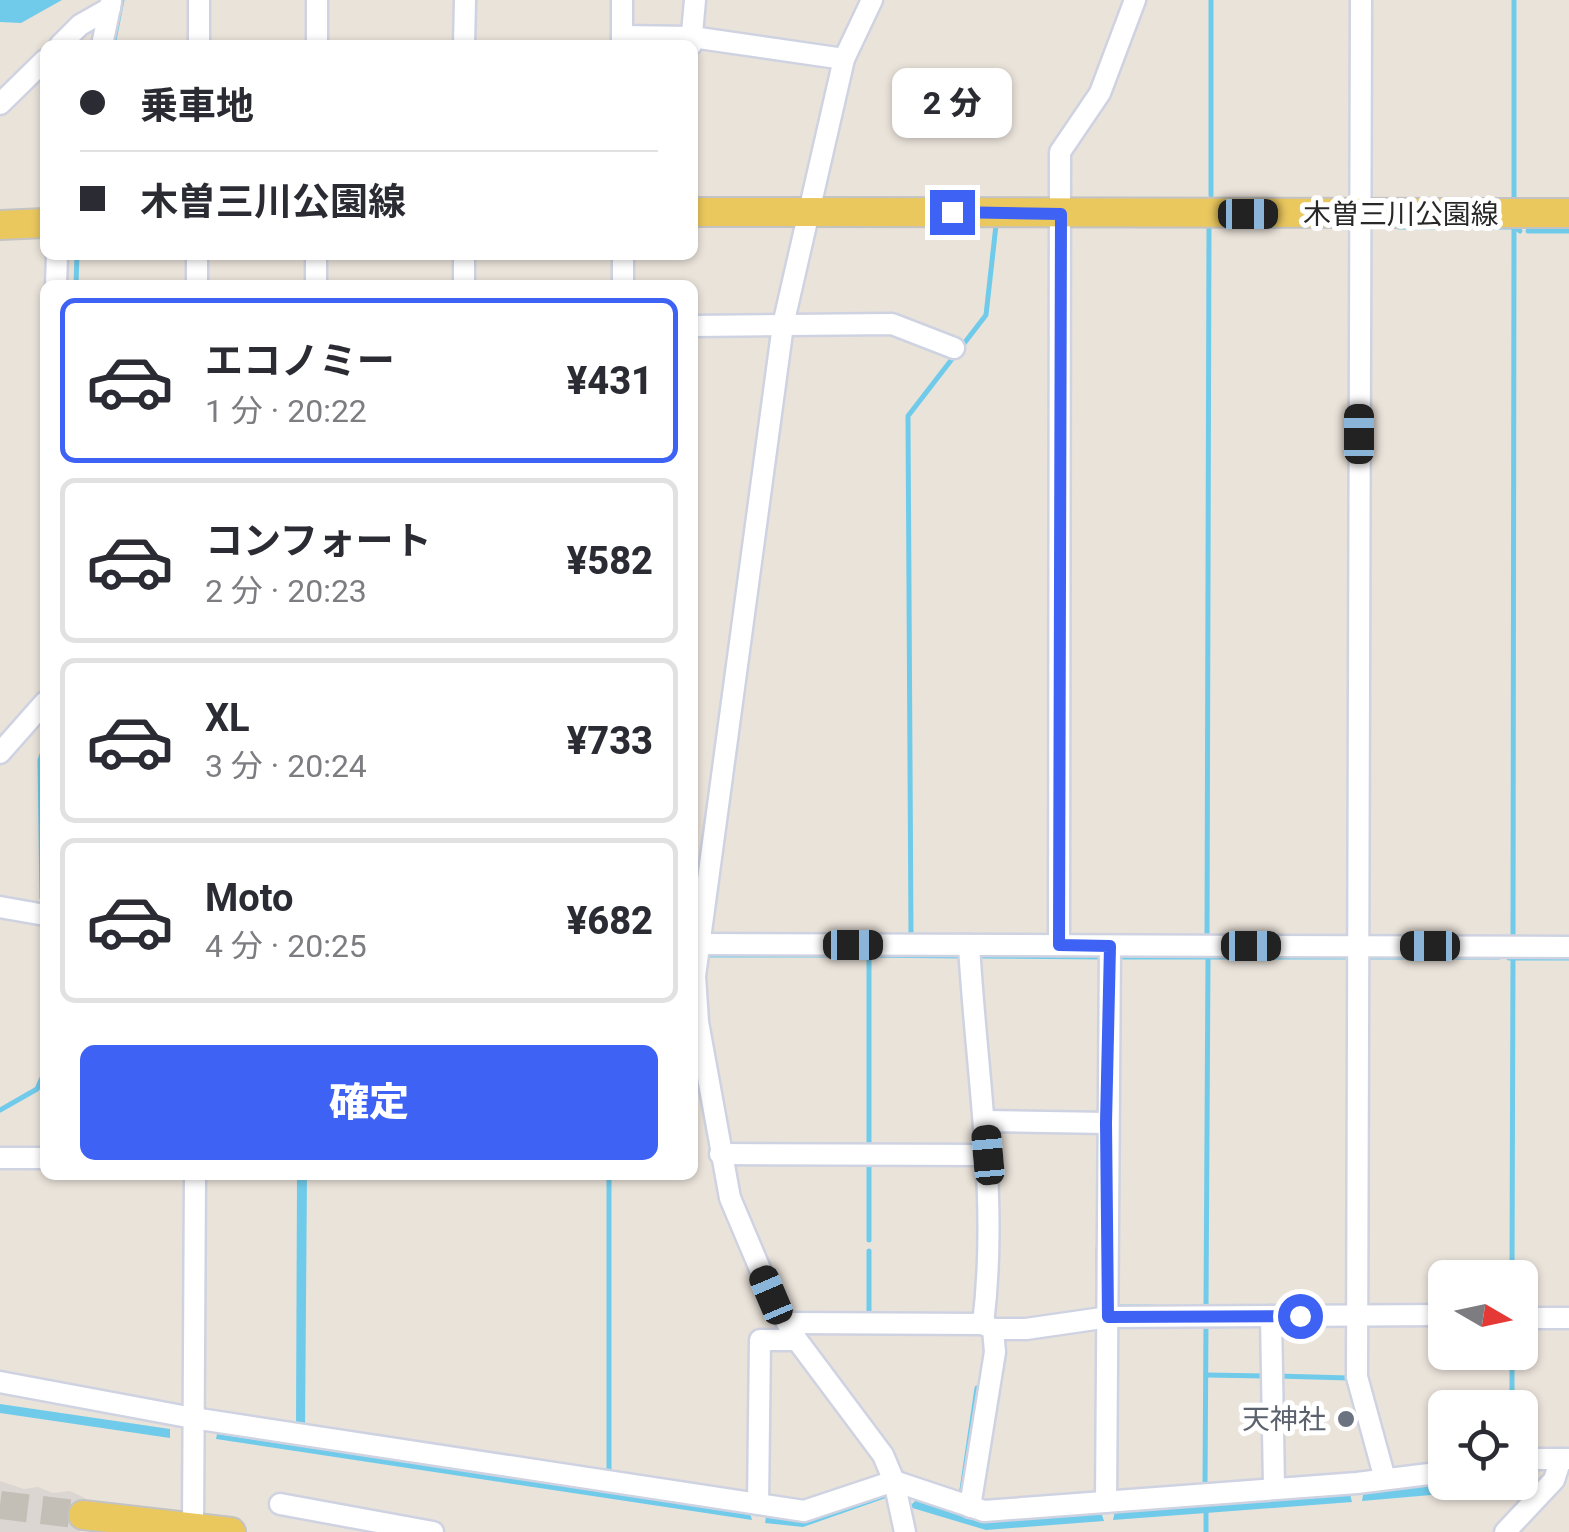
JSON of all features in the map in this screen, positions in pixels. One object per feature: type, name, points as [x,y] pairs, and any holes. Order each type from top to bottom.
[{"type":"main road","name":"木曽三川公園線","points":[[698,212],[1569,213]]},
{"type":"main road","points":[[0,225],[40,224]]},
{"type":"main road","points":[[83,1515],[231,1532]]},
{"type":"street","points":[[198,40],[199,0]]},
{"type":"street","points":[[317,0],[317,40]]},
{"type":"street","points":[[464,0],[464,40]]},
{"type":"street","points":[[622,0],[622,40]]},
{"type":"street","points":[[692,40],[695,0]]},
{"type":"street","points":[[698,930],[783,325],[844,59],[872,0]]},
{"type":"street","points":[[1059,945],[1060,152],[1100,92],[1135,0]]},
{"type":"street","points":[[1361,0],[1357,1377],[1385,1478]]},
{"type":"street","points":[[65,40],[110,4]]},
{"type":"street","points":[[103,40],[110,4]]},
{"type":"street","points":[[698,42],[844,59]]},
{"type":"street","points":[[0,104],[40,65]]},
{"type":"street","points":[[698,326],[892,324],[954,348]]},
{"type":"street","points":[[0,754],[40,708]]},
{"type":"street","points":[[0,907],[40,915]]},
{"type":"street","points":[[698,944],[1569,947]]},
{"type":"street","points":[[969,945],[988,1155],[988,1326],[995,1352],[970,1507]]},
{"type":"street","points":[[1106,1502],[1110,946]]},
{"type":"street","points":[[698,1022],[730,1198],[771,1295],[793,1332],[883,1456],[894,1481],[905,1532]]},
{"type":"street","points":[[985,1121],[1106,1123]]},
{"type":"street","points":[[720,1154],[988,1155]]},
{"type":"street","points":[[0,1158],[40,1158]]},
{"type":"street","points":[[192,1527],[195,1180]]},
{"type":"street","points":[[1271,1316],[1274,1487]]},
{"type":"street","points":[[758,1504],[760,1340],[793,1332],[988,1326],[1026,1329],[1108,1317],[1428,1316]]},
{"type":"street","points":[[1538,1318],[1569,1318]]},
{"type":"street","points":[[0,1382],[193,1418],[804,1511],[894,1481],[984,1511],[1428,1474]]},
{"type":"street","points":[[1505,1532],[1554,1480],[1565,1459],[1538,1458]]},
{"type":"street","points":[[280,1504],[433,1532]]},
{"type":"shaded area","points":[[0,1481],[24,1489],[70,1491],[85,1498],[80,1532],[0,1532]]},
{"type":"water","points":[[0,0],[62,0],[21,23],[0,22]]},
{"type":"water","points":[[297,1180],[307,1180],[305,1429],[296,1428]]},
{"type":"water","points":[[0,1404],[170,1429],[170,1438],[0,1413]]},
{"type":"water","points":[[217,1434],[750,1513],[752,1520],[216,1439]]},
{"type":"water","points":[[1428,1482],[1428,1495],[1362,1501],[1364,1489]]},
{"type":"water","points":[[1349,1490],[1352,1502],[1113,1520],[1116,1507]]},
{"type":"water","points":[[883,1492],[886,1498],[803,1527],[765,1523],[766,1516],[802,1521]]},
{"type":"water","points":[[919,1497],[1100,1509],[1104,1521],[986,1530],[909,1507]]},
{"type":"waterway","points":[[114,40],[122,0]]},
{"type":"waterway","points":[[1211,0],[1211,195]]},
{"type":"waterway","points":[[1514,0],[1514,199]]},
{"type":"waterway","points":[[1513,939],[1514,222]]},
{"type":"waterway","points":[[911,936],[908,416],[986,315],[996,225]]},
{"type":"waterway","points":[[1207,940],[1209,226]]},
{"type":"waterway","points":[[1399,227],[1515,227],[1520,231]]},
{"type":"waterway","points":[[1528,231],[1569,231]]},
{"type":"waterway","points":[[76,280],[77,260]]},
{"type":"waterway","points":[[1512,1260],[1513,953]]},
{"type":"waterway","points":[[705,955],[841,955]]},
{"type":"waterway","points":[[861,955],[961,956]]},
{"type":"waterway","points":[[869,955],[869,1148]]},
{"type":"waterway","points":[[980,956],[1102,957]]},
{"type":"waterway","points":[[1117,957],[1349,957]]},
{"type":"waterway","points":[[1206,1309],[1208,957]]},
{"type":"waterway","points":[[1367,957],[1499,957]]},
{"type":"waterway","points":[[1509,958],[1569,958]]},
{"type":"waterway","points":[[0,1110],[37,1089],[40,1082]]},
{"type":"waterway","points":[[869,1160],[869,1240]]},
{"type":"waterway","points":[[609,1180],[609,1475]]},
{"type":"waterway","points":[[1098,1248],[1098,1275]]},
{"type":"waterway","points":[[869,1251],[869,1315]]},
{"type":"waterway","points":[[1120,1307],[1152,1307]]},
{"type":"waterway","points":[[1205,1486],[1206,1322]]},
{"type":"waterway","points":[[1512,1370],[1512,1390]]},
{"type":"waterway","points":[[1206,1375],[1266,1376]]},
{"type":"waterway","points":[[1277,1376],[1349,1378]]},
{"type":"waterway","points":[[961,1496],[977,1388]]},
{"type":"waterway","points":[[1206,1509],[1206,1532]]},
{"type":"tunnel","points":[[0,1505],[83,1515]]},
{"type":"place","name":"天神社","points":[[1346,1419]]},
{"type":"route","points":[[952,212],[1061,214],[1059,945],[1110,946],[1106,1123],[1108,1317],[1300,1316]]}]
